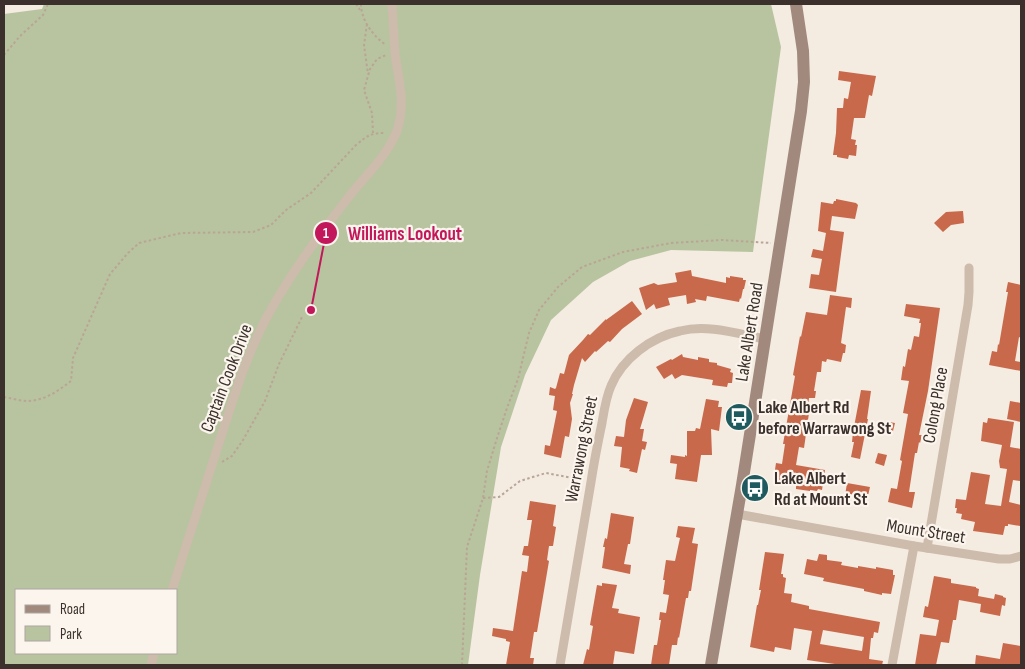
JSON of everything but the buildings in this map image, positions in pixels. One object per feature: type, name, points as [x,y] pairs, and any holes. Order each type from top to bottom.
[{"type":"main road","name":"Lake Albert Road","points":[[711,665],[766,339],[801,111],[804,82],[803,51],[796,4]]},
{"type":"street","name":"Captain Cook Drive","points":[[172,589],[243,367],[256,338],[300,261],[386,152],[395,134],[402,107],[395,52],[392,4]]},
{"type":"street","name":"Colong Place","points":[[927,548],[968,305],[969,268]]},
{"type":"street","name":"Warrawong Street","points":[[560,665],[605,404],[611,386],[620,370],[646,346],[662,337],[679,331],[695,328],[714,329],[766,339]]},
{"type":"street","name":"Mount Street","points":[[737,514],[914,546],[999,559],[1021,556]]},
{"type":"street","points":[[892,665],[914,546]]},
{"type":"path","points":[[4,55],[20,36],[43,15],[48,4]]},
{"type":"path","points":[[356,4],[372,32],[380,41],[395,52]]},
{"type":"path","points":[[361,4],[362,13]]},
{"type":"path","points":[[367,24],[364,45],[368,75]]},
{"type":"path","points":[[374,134],[372,113],[364,90],[370,69],[377,59],[395,52]]},
{"type":"path","points":[[4,397],[26,401],[38,400],[71,381],[73,358],[110,274],[139,243],[181,233],[253,232],[271,225],[286,210],[311,193],[356,145],[369,135],[395,134]]},
{"type":"path","points":[[462,665],[467,547],[483,498],[487,471],[518,379],[529,332],[539,310],[558,287],[582,267],[623,252],[671,243],[722,240],[780,244]]},
{"type":"path","points":[[210,471],[232,456],[243,440],[265,401],[279,364],[303,315]]},
{"type":"path","points":[[483,498],[499,497],[520,481],[546,473],[591,481]]},
{"type":"green space","points":[[44,4],[771,4],[781,47],[753,252],[671,250],[630,261],[593,282],[551,320],[525,375],[501,447],[480,575],[468,665],[4,665],[4,14],[42,9]]},
{"type":"place","name":"Williams Lookout","points":[[311,310]]},
{"type":"place","name":"Lake Albert Rd before Warrawong St","points":[[739,417]]},
{"type":"place","name":"Lake Albert Rd at Mount St","points":[[755,488]]}]
